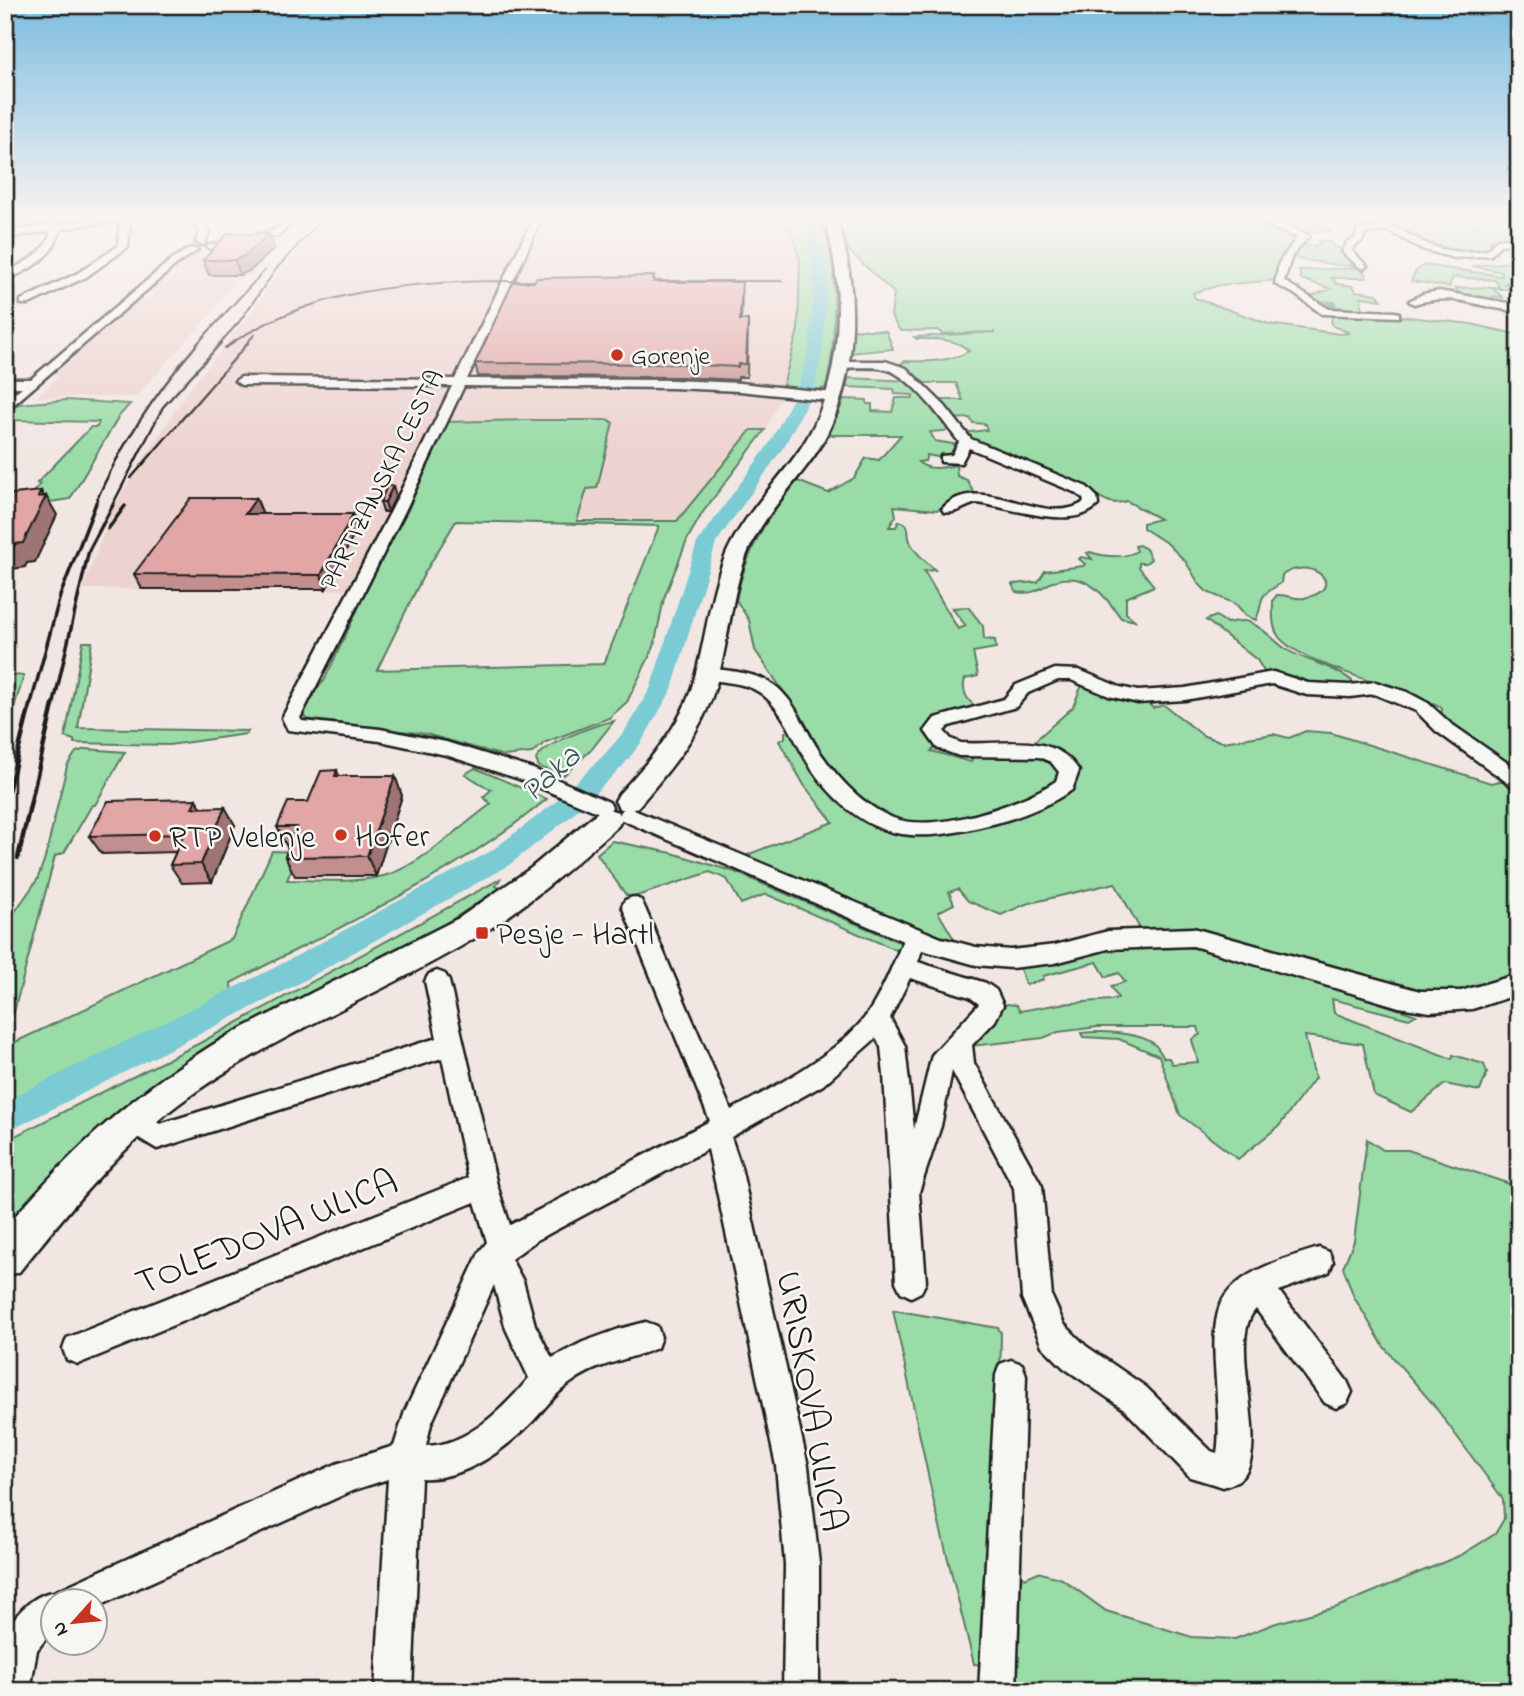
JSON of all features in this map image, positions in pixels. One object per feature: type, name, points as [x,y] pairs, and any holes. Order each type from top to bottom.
[{"type":"main road","points":[[5,1258],[69,1181],[133,1120],[169,1091],[266,1032],[472,925],[563,859],[611,808],[655,770],[692,715],[707,674],[731,567],[760,512],[818,436],[825,396],[840,364],[841,296]]},
{"type":"street","points":[[25,302],[37,296]]},
{"type":"street","points":[[5,408],[134,296]]},
{"type":"street","name":"PARTIZANSKA CESTA","points":[[502,296],[398,511],[291,718],[295,726],[392,736],[452,750],[611,808]]},
{"type":"street","points":[[1304,296],[1319,308],[1333,313],[1395,315]]},
{"type":"street","points":[[1414,301],[1429,296]]},
{"type":"street","points":[[1460,296],[1490,305],[1519,309]]},
{"type":"street","points":[[1325,324],[1324,320],[1333,313]]},
{"type":"street","points":[[840,364],[885,365],[902,370],[941,409],[966,442],[1079,489],[1088,494],[1091,505],[1073,513],[1052,512],[985,499],[957,502],[948,509]]},
{"type":"street","points":[[241,381],[672,384],[825,396]]},
{"type":"street","points":[[5,383],[34,383]]},
{"type":"street","points":[[946,459],[956,460],[966,442]]},
{"type":"street","points":[[707,674],[757,684],[771,692],[814,759],[834,783],[876,818],[901,828],[931,829],[979,820],[1040,799],[1065,785],[1069,771],[1065,762],[1051,752],[1034,749],[973,752],[940,741],[934,731],[942,723],[1010,703],[1022,688],[1033,682],[1065,674],[1082,676],[1124,695],[1138,697],[1211,690],[1265,678],[1320,691],[1375,688],[1401,696],[1422,707],[1451,733],[1519,781]]},
{"type":"street","points":[[611,808],[937,946],[976,956],[1011,958],[1055,954],[1108,940],[1193,937],[1399,997],[1432,1004],[1481,996],[1499,988],[1519,984]]},
{"type":"street","name":"URISKOVA ULICA","points":[[633,906],[719,1129],[719,1140],[792,1466],[802,1564],[801,1691]]},
{"type":"street","points":[[393,1691],[406,1461],[416,1422],[478,1282],[498,1252],[527,1230],[781,1097],[814,1077],[858,1040],[878,1019],[916,936]]},
{"type":"street","points":[[904,967],[978,990],[988,997],[990,1005],[986,1014],[941,1063],[928,1126],[906,1190]]},
{"type":"street","points":[[437,981],[498,1252],[521,1329],[547,1381]]},
{"type":"street","points":[[878,1019],[893,1045],[911,1282]]},
{"type":"street","points":[[959,1041],[961,1063],[968,1079],[1028,1186],[1037,1298],[1053,1335],[1075,1357],[1135,1398],[1202,1465],[1223,1471],[1232,1464],[1235,1444],[1230,1337],[1233,1311],[1258,1286],[1282,1274],[1319,1262]]},
{"type":"street","points":[[133,1120],[158,1137],[452,1044]]},
{"type":"street","name":"TOLEDOVA ULICA","points":[[78,1349],[483,1185]]},
{"type":"street","points":[[1258,1286],[1336,1392]]},
{"type":"street","points":[[97,1588],[348,1476],[382,1464],[436,1461],[472,1448],[514,1418],[547,1381],[565,1366],[598,1350],[646,1337]]},
{"type":"street","points":[[997,1691],[1011,1375]]},
{"type":"street","points":[[11,1691],[16,1657],[24,1637],[38,1619]]},
{"type":"shaded area","points":[[151,296],[224,296],[213,312],[135,397],[37,397],[58,376],[54,376],[120,315],[137,301],[152,301]]},
{"type":"shaded area","points":[[262,296],[799,296],[798,330],[783,379],[782,396],[765,430],[751,430],[679,521],[579,519],[584,492],[599,486],[613,422],[448,422],[368,590],[82,589],[115,504],[187,392]]},
{"type":"green space","points":[[799,296],[818,296],[812,349],[802,390],[789,389],[783,385],[798,330]]},
{"type":"green space","points":[[824,296],[834,296],[834,331],[829,374],[825,388],[809,391],[819,349]]},
{"type":"green space","points":[[894,296],[1194,296],[1269,324],[1340,334],[1350,333],[1333,326],[1333,316],[1400,316],[1471,324],[1515,334],[1519,338],[1519,778],[1441,719],[1442,708],[1308,657],[1279,637],[1274,624],[1273,600],[1277,595],[1304,598],[1317,594],[1324,588],[1322,575],[1305,568],[1282,575],[1281,583],[1262,598],[1256,620],[1246,616],[1236,604],[1207,592],[1186,562],[1168,544],[1143,528],[1143,523],[1160,519],[1127,501],[1107,501],[971,442],[963,433],[987,430],[985,424],[973,423],[970,418],[950,419],[937,400],[963,400],[956,383],[924,383],[898,367],[904,361],[946,359],[969,351],[952,341],[914,337],[995,332],[942,334],[938,330],[900,331],[891,316]]},
{"type":"green space","points":[[1379,296],[1382,300],[1361,297],[1362,312],[1340,312],[1346,308],[1319,304],[1335,302],[1313,301],[1308,297]]},
{"type":"green space","points":[[1462,296],[1495,296],[1484,303]]},
{"type":"green space","points":[[852,329],[886,331],[893,349],[850,353]]},
{"type":"green space","points":[[848,378],[910,381],[954,430],[930,432],[935,441],[960,445],[957,457],[927,455],[925,461],[918,462],[931,468],[956,465],[957,476],[967,480],[976,496],[949,503],[937,510],[894,506],[896,516],[889,527],[896,527],[899,521],[907,525],[913,547],[935,570],[924,571],[958,629],[966,626],[952,608],[968,607],[983,626],[984,639],[995,640],[996,648],[973,652],[978,676],[965,679],[966,696],[978,708],[936,722],[946,747],[943,751],[931,751],[971,762],[972,759],[959,756],[961,752],[1042,752],[1066,778],[994,814],[928,827],[875,815],[826,769],[796,710],[755,650],[749,620],[736,600],[745,567],[758,536],[795,480],[828,493],[854,478],[866,458],[879,460],[901,435],[829,435],[844,399],[867,400],[867,404],[872,404],[872,411],[892,412],[896,398],[913,398],[913,395],[895,394],[894,389],[847,387]]},
{"type":"green space","points":[[66,400],[130,404],[119,416],[70,499],[22,506],[40,484],[37,483],[91,427],[97,427],[99,422],[5,420],[5,416],[18,404]]},
{"type":"green space","points":[[609,420],[613,423],[597,488],[587,489],[577,521],[677,521],[751,430],[765,430],[703,512],[688,538],[664,598],[654,647],[627,702],[609,718],[546,742],[532,753],[504,756],[426,734],[306,719],[303,714],[313,692],[324,681],[396,528],[407,512],[447,422]],"holes":[[[456,521],[659,526],[604,664],[377,670],[424,574]]]},
{"type":"green space","points":[[1135,546],[1146,549],[1151,559],[1146,563],[1139,563],[1139,567],[1154,586],[1126,598],[1126,613],[1136,621],[1121,618],[1095,588],[1078,580],[1058,580],[1029,593],[1016,592],[1012,584],[1038,582],[1045,571],[1083,566],[1085,564],[1079,559],[1092,559],[1087,553],[1090,552],[1120,556],[1132,554],[1137,551]]},
{"type":"green space","points":[[1216,616],[1227,623],[1243,621],[1255,625],[1289,651],[1348,678],[1354,683],[1353,686],[1331,689],[1267,676],[1257,660],[1206,620]]},
{"type":"green space","points":[[83,642],[92,642],[78,728],[248,731],[246,734],[169,745],[74,743],[74,740],[65,737]]},
{"type":"green space","points":[[5,674],[24,676],[5,735]]},
{"type":"green space","points":[[1084,680],[1144,700],[1153,708],[1164,705],[1204,736],[1223,742],[1273,734],[1289,738],[1306,731],[1331,733],[1491,783],[1511,779],[1519,785],[1519,975],[1512,975],[1471,994],[1421,995],[1287,953],[1213,934],[1183,929],[1140,929],[1115,883],[1026,904],[1001,915],[968,901],[958,889],[949,892],[954,904],[938,912],[954,939],[949,940],[744,856],[833,822],[804,785],[779,741],[785,738],[785,732],[789,731],[814,767],[892,828],[990,820],[1072,773],[1028,747],[1073,707]]},
{"type":"green space","points":[[614,721],[591,750],[564,775],[539,767],[536,760],[540,754],[558,741]]},
{"type":"green space","points":[[86,749],[125,752],[64,853],[55,856],[5,1046],[5,926],[37,880],[45,858],[67,766],[76,752]]},
{"type":"green space","points":[[475,768],[547,799],[511,827],[434,877],[231,983],[232,996],[5,1108],[5,1047],[232,939],[272,851],[299,852],[287,880],[353,880],[390,874],[429,852],[491,804],[483,797],[491,790],[465,774]]},
{"type":"green space","points":[[612,841],[672,853],[735,872],[906,945],[903,953],[766,894],[741,904],[727,879],[710,872],[634,897],[626,895],[597,854]]},
{"type":"green space","points":[[500,879],[496,886],[500,888],[424,938],[284,1010],[5,1239],[5,1141],[200,1043]]},
{"type":"green space","points":[[1192,942],[1346,985],[1371,1000],[1416,1015],[1409,1019],[1332,999],[1334,1013],[1452,1059],[1453,1055],[1484,1064],[1487,1073],[1480,1091],[1445,1084],[1411,1112],[1374,1095],[1363,1044],[1305,1036],[1315,1078],[1279,1126],[1238,1159],[1180,1115],[1159,1056],[1119,1039],[1083,1037],[1081,1033],[1108,1032],[1139,1037],[1154,1044],[1172,1064],[1198,1062],[1192,1040],[1200,1034],[1198,1027],[1098,1027],[1058,1032],[1043,1038],[971,1046],[969,1035],[1007,1004],[1016,1005],[1020,1011],[1110,1000],[1118,998],[1111,986],[1125,982],[1119,973],[1106,977],[1097,962],[1043,976],[1044,979],[1026,985],[1018,964],[1123,946]]},
{"type":"green space","points":[[1367,1139],[1383,1150],[1408,1150],[1519,1187],[1519,1691],[1003,1691],[1007,1559],[1025,1578],[1038,1572],[1062,1579],[1106,1611],[1192,1637],[1235,1639],[1276,1623],[1337,1607],[1461,1555],[1495,1534],[1504,1519],[1503,1499],[1433,1404],[1384,1347],[1354,1297],[1343,1267],[1354,1241]]},
{"type":"green space","points":[[893,1310],[998,1328],[1001,1333],[994,1666],[974,1664],[934,1503]]},
{"type":"building","name":"Gorenje","points":[[506,296],[741,296],[740,320],[748,320],[746,364],[738,364],[738,367],[680,364],[475,363]]},
{"type":"building","points":[[387,486],[393,486],[385,502],[380,502]]},
{"type":"building","points":[[41,491],[38,497],[46,496],[23,543],[5,549],[5,495]]},
{"type":"building","points":[[191,498],[256,498],[245,514],[353,514],[321,575],[134,574]]},
{"type":"building","name":"Hofer","points":[[337,770],[335,776],[395,776],[367,856],[285,857],[297,827],[277,827],[288,802],[308,802],[321,771]]},
{"type":"building","points":[[196,799],[192,808],[225,807],[201,864],[170,865],[184,834],[89,836],[108,801]]},
{"type":"waterway","name":"Paka","points":[[5,1118],[284,977],[500,858],[561,811],[613,761],[633,737],[661,689],[707,543],[777,445],[806,389],[816,348],[820,296]]},
{"type":"railway","points":[[197,344],[241,296]]},
{"type":"railway","points":[[219,344],[257,296]]},
{"type":"railway","points":[[230,344],[268,323],[307,307],[345,296]]},
{"type":"railway","points":[[246,344],[255,334]]},
{"type":"railway","points":[[95,504],[140,419],[198,343]]},
{"type":"railway","points":[[113,504],[163,407],[221,343]]},
{"type":"railway","points":[[225,348],[233,343]]},
{"type":"railway","points":[[131,478],[248,343]]},
{"type":"railway","points":[[30,707],[60,596],[96,503]]},
{"type":"railway","points":[[53,707],[89,550],[114,503]]},
{"type":"railway","points":[[108,529],[125,506]]},
{"type":"railway","points":[[5,804],[30,705]]},
{"type":"railway","points":[[18,858],[53,705]]},
{"type":"place","name":"Gorenje","points":[[617,355]]},
{"type":"place","name":"Hofer","points":[[341,835]]},
{"type":"place","name":"RTP Velenje","points":[[155,836]]},
{"type":"place","name":"Pesje - Hartl","points":[[482,933]]}]
